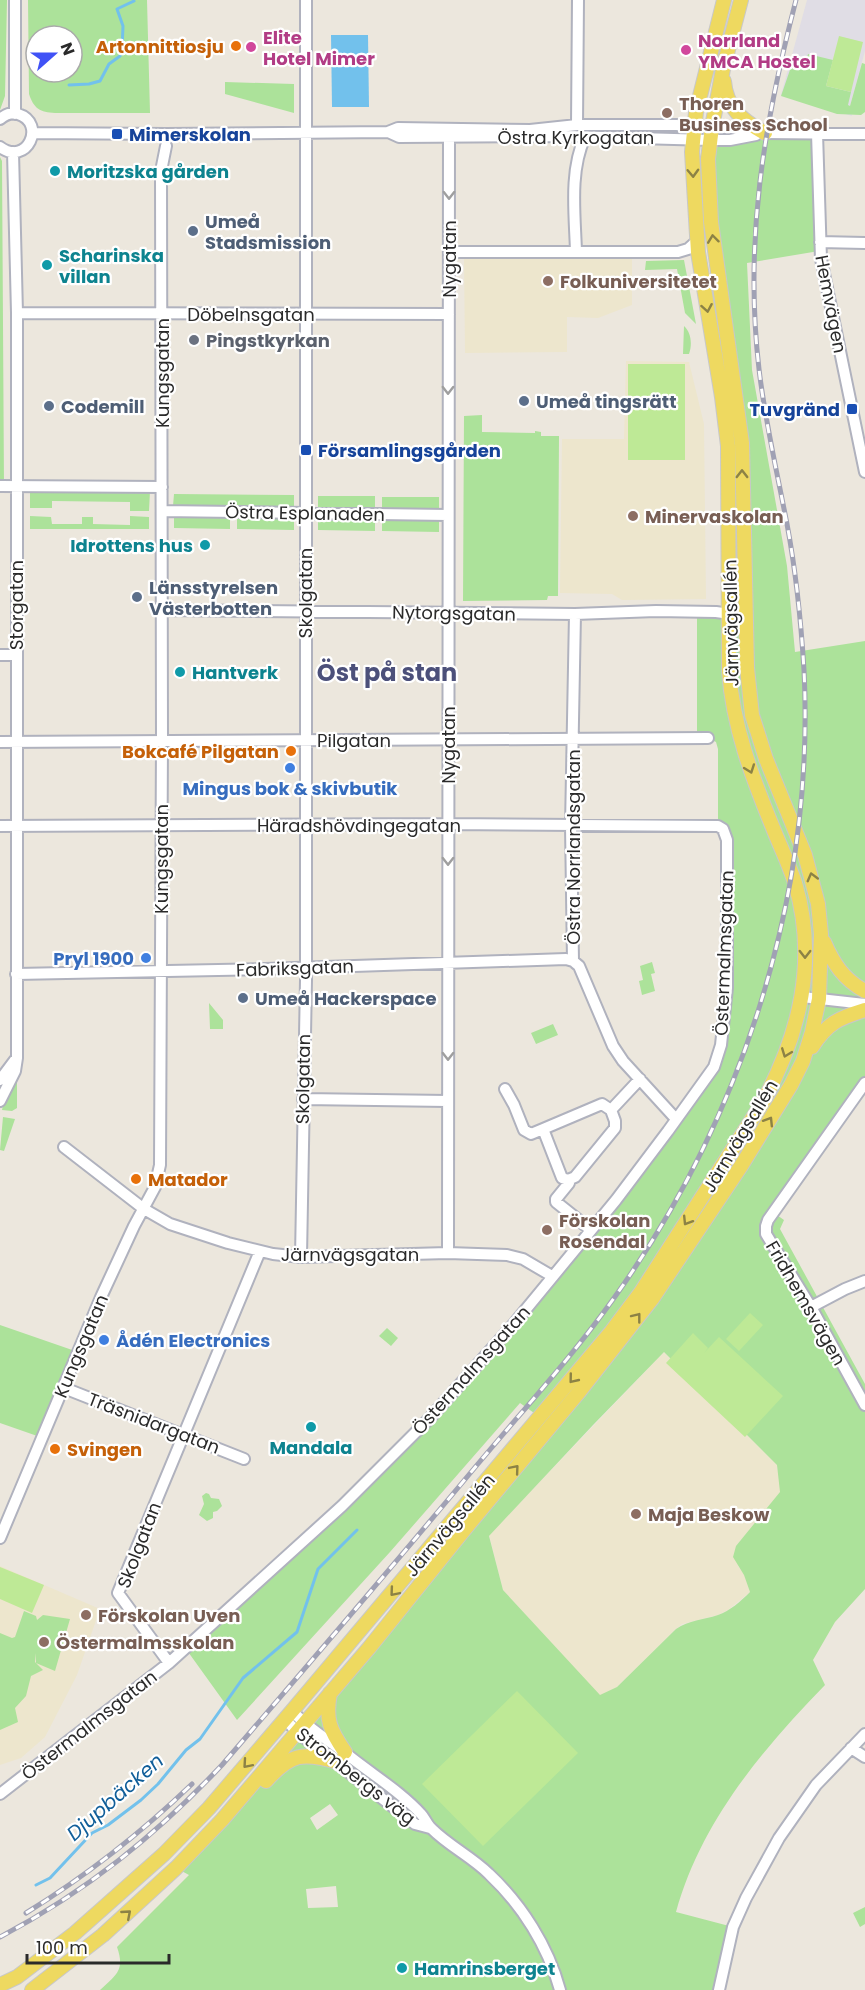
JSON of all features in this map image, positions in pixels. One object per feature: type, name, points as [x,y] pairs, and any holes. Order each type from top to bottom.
[{"type":"main road","name":"Järnvägsallén","points":[[0,1985],[17,1977],[75,1933],[164,1854],[209,1808],[570,1383],[641,1292],[764,1102],[785,1056],[802,997],[805,940],[794,881],[750,770],[738,732],[729,678],[728,446],[697,241],[693,169],[696,112],[724,0]]},
{"type":"main road","name":"Järnvägsallén","points":[[32,1990],[87,1948],[176,1868],[222,1820],[331,1692],[579,1392],[652,1299],[741,1166],[791,1085],[803,1061],[819,999],[821,934],[818,904],[812,876],[763,751],[752,715],[745,616],[742,443],[711,222],[708,159],[711,133],[723,69],[741,0]]},
{"type":"main road","points":[[723,69],[726,93],[733,108],[743,120],[765,133]]},
{"type":"main road","points":[[821,934],[836,967],[846,978],[865,991]]},
{"type":"main road","points":[[803,1061],[827,1026],[842,1017],[865,1011]]},
{"type":"main road","points":[[222,1820],[255,1794],[286,1762],[312,1755],[341,1757],[328,1721],[327,1711],[331,1692]]},
{"type":"street","points":[[15,0],[15,114]]},
{"type":"street","name":"Skolgatan","points":[[301,1257],[306,968],[306,0]]},
{"type":"street","points":[[577,125],[578,0]]},
{"type":"street","points":[[0,119],[6,115],[22,115],[28,121],[33,133],[26,147],[13,152],[0,147]]},
{"type":"street","name":"Östra Kyrkogatan","points":[[33,133],[388,132],[399,137],[449,132],[530,130],[577,125],[711,133],[865,134]]},
{"type":"street","name":"Östra Kyrkogatan","points":[[449,132],[585,137],[694,132]]},
{"type":"street","name":"Nygatan","points":[[448,1253],[449,132]]},
{"type":"street","name":"Hemvägen","points":[[817,134],[821,259],[865,472]]},
{"type":"street","points":[[576,252],[578,152],[585,137]]},
{"type":"street","name":"Kungsgatan","points":[[0,1538],[102,1295],[155,1187],[160,1165],[161,171],[166,146]]},
{"type":"street","name":"Storgatan","points":[[0,1101],[15,1071],[17,1058],[17,313],[13,152]]},
{"type":"street","points":[[450,252],[683,251],[697,241]]},
{"type":"street","points":[[820,242],[865,243]]},
{"type":"street","name":"Döbelnsgatan","points":[[17,313],[449,314]]},
{"type":"street","points":[[0,486],[162,488]]},
{"type":"street","name":"Östra Esplanaden","points":[[162,511],[448,515]]},
{"type":"street","name":"Nytorgsgatan","points":[[162,610],[575,614],[656,611],[716,612],[745,616]]},
{"type":"street","name":"Östra Norrlandsgatan","points":[[575,614],[571,826],[573,961],[579,966],[613,1046],[623,1061],[676,1119]]},
{"type":"street","points":[[0,655],[16,655]]},
{"type":"street","name":"Pilgatan","points":[[0,742],[708,738]]},
{"type":"street","name":"Häradshövdingegatan","points":[[0,826],[448,824],[718,826]]},
{"type":"street","name":"Östermalmsgatan","points":[[0,1794],[169,1664],[342,1506],[430,1418],[513,1325],[591,1230],[676,1119],[714,1067],[721,1045],[727,988],[727,840],[723,829],[718,826]]},
{"type":"street","name":"Fabriksgatan","points":[[16,974],[306,968],[566,959],[573,961]]},
{"type":"street","points":[[802,997],[865,1004]]},
{"type":"street","points":[[0,1080],[17,1058]]},
{"type":"street","points":[[612,1110],[640,1079]]},
{"type":"street","name":"Fridhemsvägen","points":[[865,1083],[766,1226],[765,1234],[811,1307],[865,1405]]},
{"type":"street","points":[[506,1089],[524,1130],[531,1134],[602,1104],[612,1110],[615,1121],[615,1128],[575,1177],[568,1180],[562,1178],[543,1129]]},
{"type":"street","points":[[303,1099],[448,1101]]},
{"type":"street","name":"Järnvägsgatan","points":[[64,1146],[144,1209],[170,1224],[260,1251],[301,1257],[448,1253],[507,1255],[523,1259],[552,1276]]},
{"type":"street","points":[[568,1180],[569,1183],[556,1202],[591,1230]]},
{"type":"street","name":"Skolgatan","points":[[169,1664],[118,1593],[260,1251]]},
{"type":"street","points":[[811,1307],[865,1281]]},
{"type":"street","name":"Träsnidargatan","points":[[64,1388],[244,1459]]},
{"type":"street","name":"Strombergs väg","points":[[289,1715],[301,1728],[341,1757],[416,1824],[430,1828],[488,1873],[518,1905],[538,1936],[557,1977],[560,1990]]},
{"type":"street","points":[[719,1990],[733,1928],[779,1838],[816,1785],[865,1734]]},
{"type":"street","points":[[851,1748],[865,1757]]},
{"type":"shaded area","points":[[807,0],[865,0],[865,51],[850,106],[852,116],[781,95]]},
{"type":"shaded area","name":"Folkuniversitetet","points":[[632,256],[632,305],[598,318],[567,317],[567,352],[465,353],[464,258]]},
{"type":"shaded area","name":"Minervaskolan","points":[[626,361],[689,362],[704,424],[706,599],[622,600],[612,594],[560,593],[562,439],[624,439]]},
{"type":"shaded area","name":"Maja Beskow","points":[[664,1352],[777,1465],[781,1492],[736,1546],[738,1566],[744,1574],[750,1592],[718,1615],[682,1624],[617,1687],[600,1696],[503,1590],[489,1535]]},
{"type":"shaded area","name":"Östermalmsskolan","points":[[0,1566],[100,1609],[77,1675],[45,1737],[21,1758],[0,1765]]},
{"type":"green space","points":[[0,0],[7,0],[5,96],[0,110]]},
{"type":"green space","points":[[28,0],[147,0],[150,113],[50,113],[42,111],[33,103],[29,94],[29,84],[84,84],[84,24],[28,24]]},
{"type":"green space","points":[[839,36],[863,42],[851,92],[826,86]]},
{"type":"green space","points":[[808,54],[833,60],[826,86],[851,92],[848,105],[850,106],[862,63],[865,64],[865,112],[861,115],[837,114],[781,96],[792,64],[805,65]]},
{"type":"green space","points":[[225,82],[294,84],[294,113],[225,94]]},
{"type":"green space","points":[[817,133],[819,251],[747,263],[752,370],[787,566],[795,652],[865,641],[865,1083],[774,1213],[784,1220],[780,1229],[865,1384],[865,1589],[835,1622],[813,1660],[825,1685],[778,1736],[736,1789],[717,1818],[687,1879],[676,1912],[733,1927],[719,1990],[100,1990],[111,1980],[120,1966],[117,1947],[189,1875],[176,1868],[551,1425],[520,1403],[390,1552],[237,1720],[186,1649],[252,1590],[488,1353],[692,1099],[721,1045],[727,840],[718,826],[718,749],[716,742],[708,738],[697,738],[697,612],[745,616],[743,487],[717,274],[710,140]],"holes":[[[664,1352],[777,1465],[780,1492],[736,1546],[733,1557],[744,1575],[750,1592],[722,1613],[676,1629],[617,1687],[600,1695],[503,1590],[489,1536]],[[330,1804],[338,1815],[317,1830],[310,1818]],[[336,1886],[338,1907],[308,1908],[306,1889]]]},
{"type":"green space","points":[[0,157],[2,161],[4,486],[0,486]]},
{"type":"green space","points":[[684,260],[696,324],[685,313],[677,269],[645,270],[646,261]]},
{"type":"green space","points":[[684,326],[691,340],[689,354],[683,354]]},
{"type":"green space","points":[[628,364],[685,364],[685,460],[628,460]]},
{"type":"green space","points":[[482,415],[482,432],[535,433],[535,431],[541,432],[541,436],[559,436],[558,596],[548,596],[547,600],[463,601],[464,416]]},
{"type":"green space","points":[[30,490],[150,491],[149,511],[130,511],[130,502],[52,501],[52,508],[30,508]]},
{"type":"green space","points":[[174,494],[294,495],[294,507],[173,506]]},
{"type":"green space","points":[[318,496],[375,496],[375,508],[318,508]]},
{"type":"green space","points":[[382,497],[439,497],[439,509],[382,508]]},
{"type":"green space","points":[[30,516],[51,517],[52,524],[82,524],[82,517],[93,517],[93,524],[130,525],[130,516],[149,517],[149,529],[30,529]]},
{"type":"green space","points":[[174,516],[230,517],[230,529],[174,528]]},
{"type":"green space","points":[[237,517],[294,518],[294,530],[237,529]]},
{"type":"green space","points":[[318,518],[375,519],[375,531],[318,530]]},
{"type":"green space","points":[[382,519],[439,520],[439,532],[382,531]]},
{"type":"green space","points":[[652,962],[655,973],[651,974],[655,991],[642,995],[639,981],[643,980],[640,966]]},
{"type":"green space","points":[[209,1003],[223,1020],[223,1029],[210,1029]]},
{"type":"green space","points":[[553,1024],[558,1035],[536,1044],[531,1033]]},
{"type":"green space","points":[[17,1077],[17,1108],[12,1111],[2,1110],[4,1101]]},
{"type":"green space","points":[[3,1117],[15,1119],[4,1151],[0,1150]]},
{"type":"green space","points":[[750,1313],[763,1325],[739,1351],[726,1339]]},
{"type":"green space","points":[[0,1325],[78,1352],[43,1438],[0,1423]]},
{"type":"green space","points":[[387,1328],[398,1338],[391,1346],[379,1336]]},
{"type":"green space","points":[[693,1333],[708,1348],[704,1353],[719,1337],[783,1396],[745,1437],[666,1363]]},
{"type":"green space","points":[[206,1493],[211,1498],[219,1499],[222,1506],[213,1512],[213,1518],[207,1521],[199,1515],[204,1504],[202,1496]]},
{"type":"green space","points":[[0,1567],[44,1585],[32,1613],[0,1599]]},
{"type":"green space","points":[[24,1611],[36,1616],[37,1620],[43,1615],[70,1619],[55,1671],[36,1663],[43,1670],[31,1676],[26,1696],[15,1708],[18,1722],[0,1730],[0,1633],[15,1637]]},
{"type":"green space","points":[[517,1691],[578,1753],[483,1846],[422,1784]]},
{"type":"green space","points":[[865,1907],[865,1924],[860,1927],[853,1913]]},
{"type":"water","points":[[331,35],[368,35],[369,107],[332,107]]},
{"type":"waterway","points":[[69,85],[100,81],[109,64],[120,56],[123,26],[117,9],[134,1]]},
{"type":"waterway","name":"Djupbäcken","points":[[36,1885],[50,1878],[92,1833],[108,1825],[158,1784],[186,1750],[200,1739],[243,1678],[297,1632],[318,1569],[357,1530]]},
{"type":"railway","points":[[0,1937],[62,1901],[91,1881],[171,1815],[222,1765],[318,1653],[564,1362],[614,1298],[660,1228],[700,1155],[734,1079],[762,1000],[783,919],[797,837],[804,754],[804,670],[800,615],[796,578],[759,369],[754,274],[756,228],[766,137],[796,0]]},
{"type":"railway","points":[[26,1913],[112,1853],[192,1784]]},
{"type":"place","name":"Artonnittiosju","points":[[236,46]]},
{"type":"place","name":"Elite Hotel Mimer","points":[[251,47]]},
{"type":"place","name":"Norrland YMCA Hostel","points":[[686,50]]},
{"type":"place","name":"Thoren Business School","points":[[667,113]]},
{"type":"place","name":"Mimerskolan","points":[[117,134]]},
{"type":"place","name":"Moritzska gården","points":[[55,171]]},
{"type":"place","name":"Umeå Stadsmission","points":[[193,231]]},
{"type":"place","name":"Scharinska villan","points":[[47,265]]},
{"type":"place","name":"Folkuniversitetet","points":[[548,281]]},
{"type":"place","name":"Pingstkyrkan","points":[[194,340]]},
{"type":"place","name":"Umeå tingsrätt","points":[[524,401]]},
{"type":"place","name":"Codemill","points":[[49,406]]},
{"type":"place","name":"Tuvgränd","points":[[852,409]]},
{"type":"place","name":"Församlingsgården","points":[[306,450]]},
{"type":"place","name":"Minervaskolan","points":[[633,516]]},
{"type":"place","name":"Idrottens hus","points":[[205,545]]},
{"type":"place","name":"Länsstyrelsen Västerbotten","points":[[137,597]]},
{"type":"place","name":"Hantverk","points":[[180,672]]},
{"type":"place","name":"Bokcafé Pilgatan","points":[[291,751]]},
{"type":"place","name":"Mingus bok & skivbutik","points":[[290,768]]},
{"type":"place","name":"Pryl 1900","points":[[146,958]]},
{"type":"place","name":"Umeå Hackerspace","points":[[243,998]]},
{"type":"place","name":"Matador","points":[[136,1179]]},
{"type":"place","name":"Förskolan Rosendal","points":[[547,1230]]},
{"type":"place","name":"Ådén Electronics","points":[[104,1340]]},
{"type":"place","name":"Mandala","points":[[311,1427]]},
{"type":"place","name":"Svingen","points":[[55,1449]]},
{"type":"place","name":"Maja Beskow","points":[[636,1514]]},
{"type":"place","name":"Förskolan Uven","points":[[86,1615]]},
{"type":"place","name":"Östermalmsskolan","points":[[44,1642]]},
{"type":"place","name":"Hamrinsberget","points":[[402,1968]]},
{"type":"district","name":"Öst på stan","points":[[387,672]]}]
